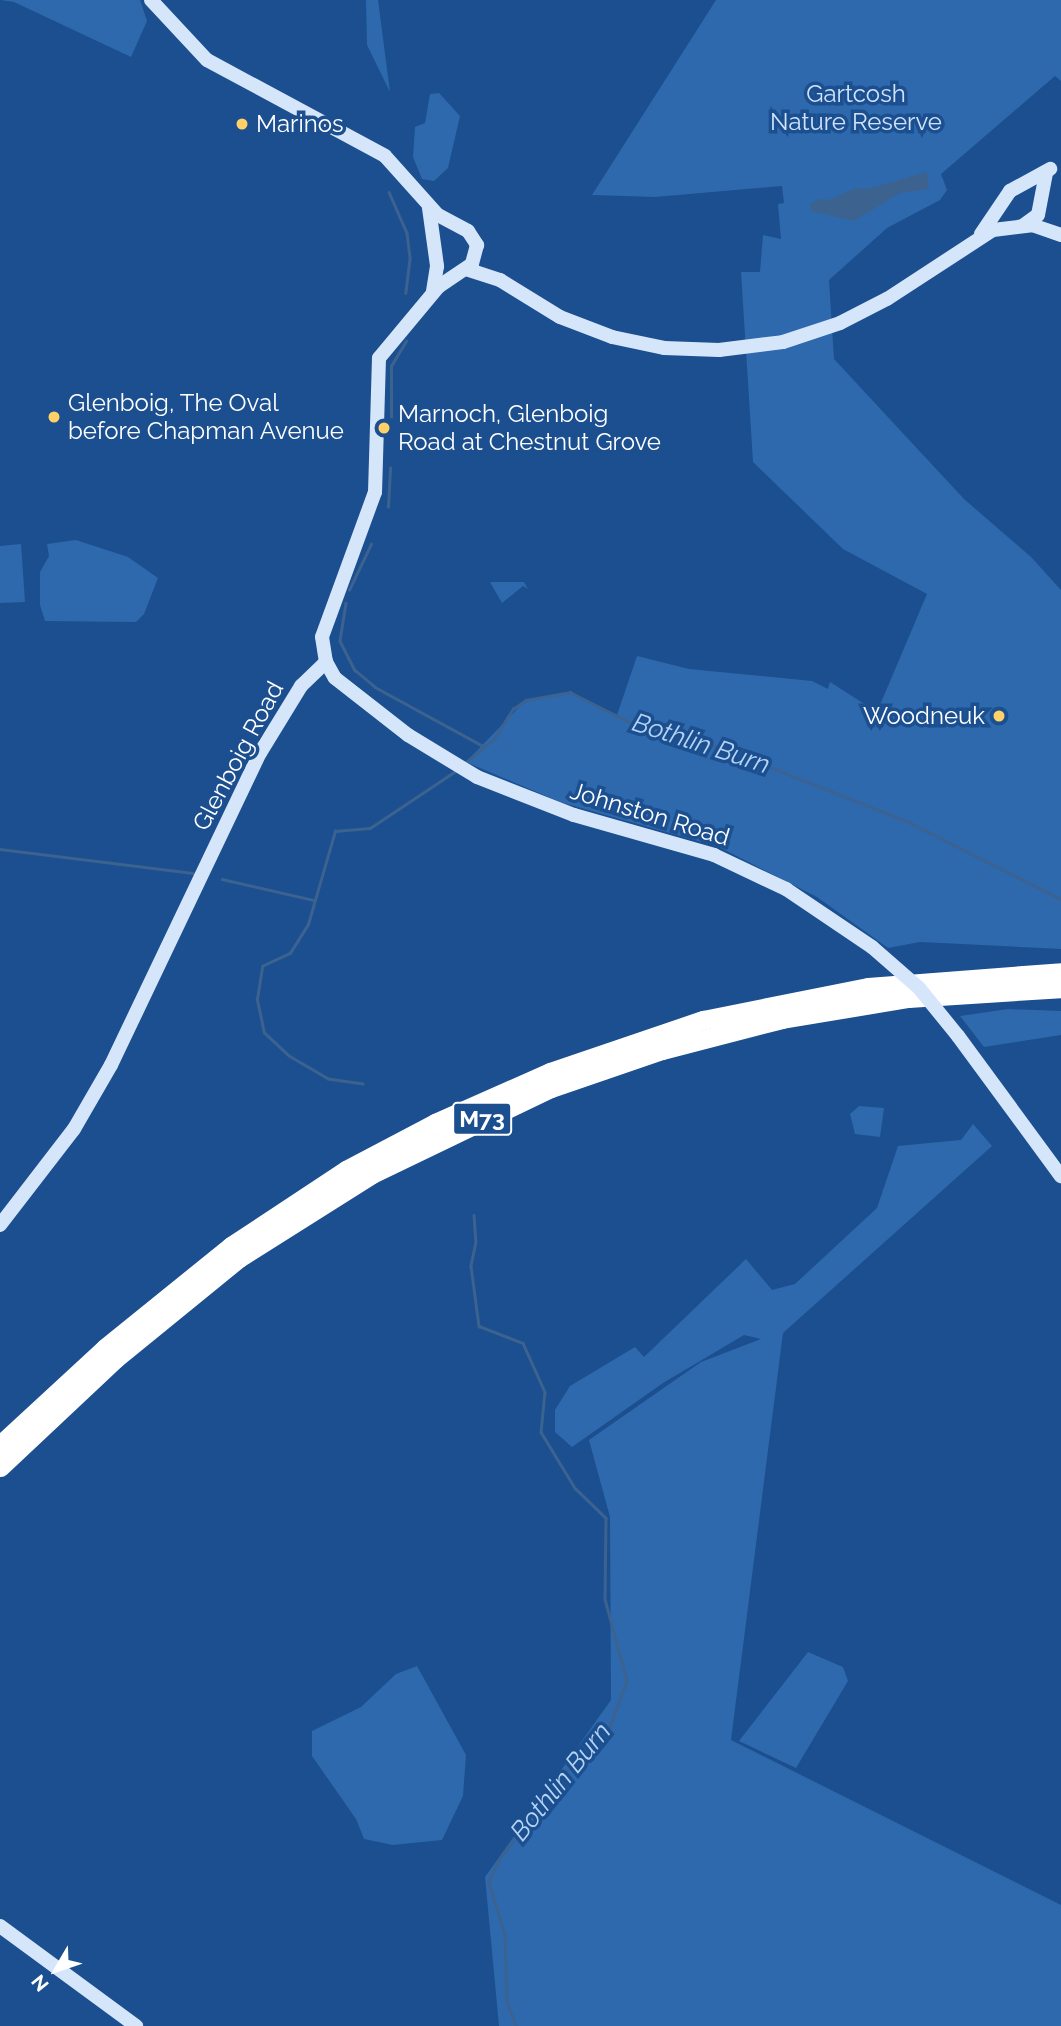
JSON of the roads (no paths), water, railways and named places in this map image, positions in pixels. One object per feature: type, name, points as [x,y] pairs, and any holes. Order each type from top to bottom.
[{"type":"highway","points":[[923,981],[1061,964]]},
{"type":"highway","name":"M73","points":[[0,1445],[115,1339],[231,1246],[346,1170],[435,1123],[550,1072],[703,1020],[923,981],[1061,972]]},
{"type":"highway","name":"M73","points":[[0,1467],[115,1359],[239,1258],[372,1174],[441,1137],[551,1088],[662,1050],[782,1019],[908,998],[1061,988]]},
{"type":"highway","points":[[908,998],[1061,996]]},
{"type":"main road","points":[[151,0],[207,60],[368,143],[393,163],[427,204],[458,228],[472,234],[478,250],[500,280]]},
{"type":"main road","points":[[436,259],[446,268],[500,280],[560,317],[612,337],[664,348],[742,348],[802,337],[840,323],[887,299],[980,235],[1010,191],[1048,171],[1035,220],[980,235]]},
{"type":"main road","points":[[1022,187],[1040,202],[1061,234]]},
{"type":"main road","points":[[1003,202],[1008,219],[1021,225],[1061,234]]},
{"type":"main road","points":[[427,204],[435,241],[433,293]]},
{"type":"main road","points":[[435,241],[444,231],[458,228]]},
{"type":"main road","points":[[326,662],[322,637],[329,607],[365,527],[375,492],[376,367],[390,341],[433,293],[462,270],[478,250]]},
{"type":"main road","name":"Johnston Road","points":[[326,662],[335,678],[370,706],[477,777],[574,815],[714,855],[786,889],[872,947],[919,989],[958,1036],[1061,1176]]},
{"type":"main road","name":"Glenboig Road","points":[[0,1225],[74,1129],[260,753],[301,686],[326,662]]},
{"type":"main road","points":[[0,1926],[136,2026]]},
{"type":"waterway","points":[[389,192],[407,233],[410,259],[406,293]]},
{"type":"waterway","points":[[391,417],[391,366],[406,341]]},
{"type":"waterway","points":[[388,507],[390,468]]},
{"type":"waterway","points":[[349,590],[371,544]]},
{"type":"waterway","points":[[346,603],[340,641],[355,670],[375,687],[483,746]]},
{"type":"waterway","name":"Bothlin Burn","points":[[465,763],[494,739],[513,709],[526,700],[570,692],[647,731],[722,748],[911,823],[1061,899]]},
{"type":"waterway","name":"Bothlin Burn","points":[[363,1084],[328,1079],[289,1056],[264,1033],[257,999],[262,966],[290,953],[308,924],[335,831],[370,828],[457,770]]},
{"type":"waterway","points":[[0,849],[193,873]]},
{"type":"waterway","points":[[222,879],[314,900]]},
{"type":"waterway","name":"Bothlin Burn","points":[[474,1215],[476,1242],[471,1266],[479,1326],[523,1343],[545,1392],[541,1432],[575,1488],[606,1518],[605,1599],[627,1681],[608,1732],[566,1772],[501,1857],[489,1882],[505,1934],[507,2002],[516,2026]]},
{"type":"place","name":"Marinos","points":[[242,124]]},
{"type":"place","name":"Glenboig, The Oval before Chapman Avenue","points":[[54,417]]},
{"type":"place","name":"Marnoch, Glenboig Road at Chestnut Grove","points":[[384,428]]},
{"type":"place","name":"Woodneuk","points":[[999,716]]},
{"type":"park label","name":"Gartcosh Nature Reserve","points":[[856,108]]}]
